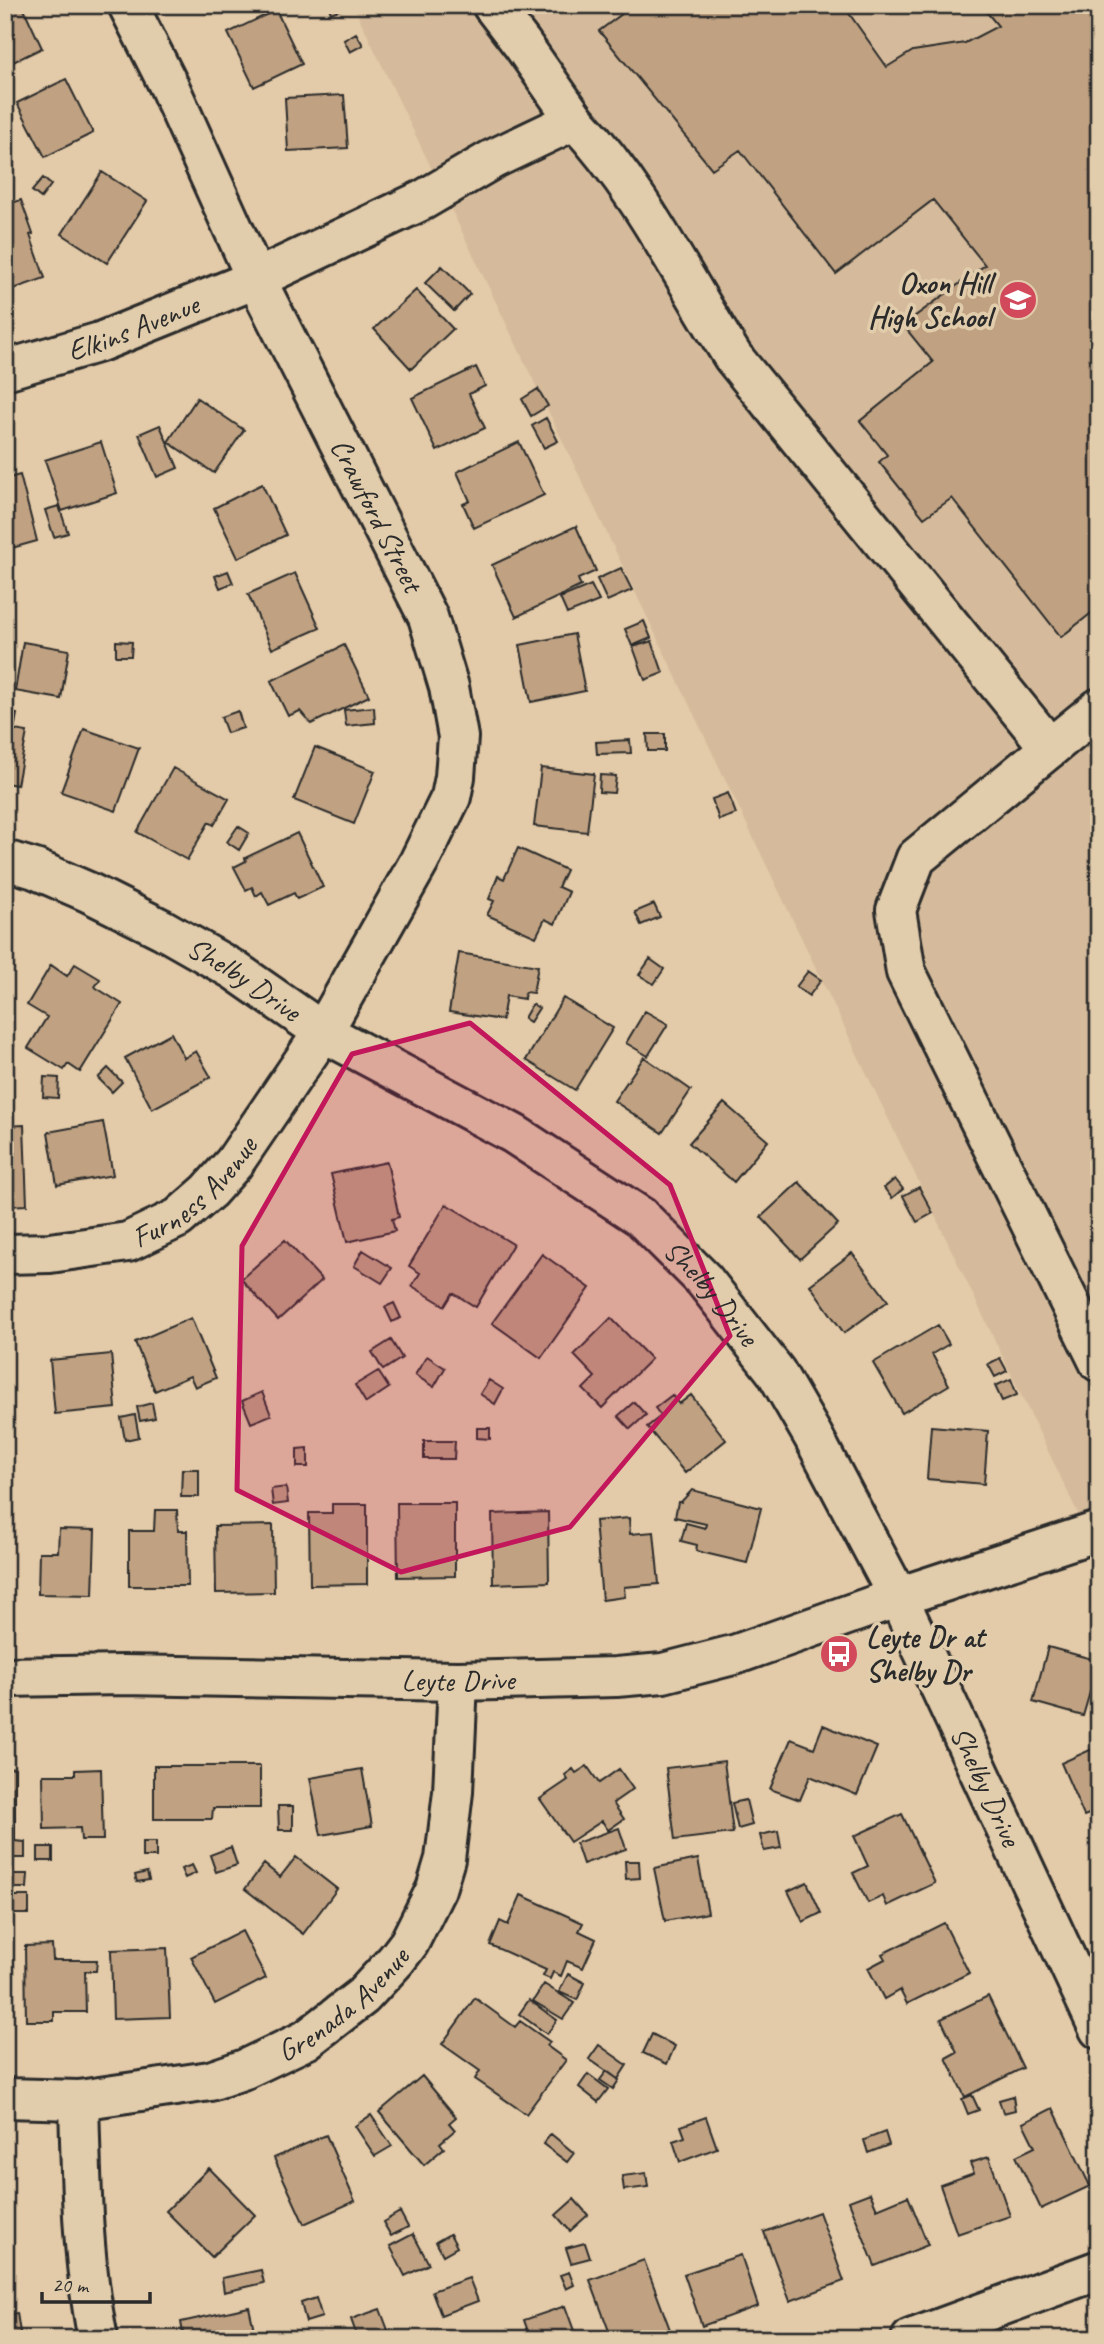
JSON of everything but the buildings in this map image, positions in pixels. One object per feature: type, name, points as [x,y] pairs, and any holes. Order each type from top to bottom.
[{"type":"street","name":"Crawford Street","points":[[128,5],[169,86],[257,279],[428,617],[449,687],[458,737],[451,797],[419,862],[323,1032]]},
{"type":"street","points":[[492,5],[575,120],[604,151],[649,214],[696,299],[733,357],[1050,748]]},
{"type":"street","name":"Elkins Avenue","points":[[5,370],[100,342],[257,279],[423,200],[493,159],[575,120]]},
{"type":"street","points":[[1099,708],[916,858],[896,911],[906,972],[1099,1362]]},
{"type":"street","name":"Shelby Drive","points":[[5,860],[35,869],[88,892],[162,929],[234,970],[323,1032],[514,1134],[641,1217],[704,1280],[776,1372],[898,1597],[1099,2029]]},
{"type":"street","name":"Furness Avenue","points":[[5,1254],[50,1253],[128,1242],[178,1218],[194,1207],[234,1163],[323,1032]]},
{"type":"street","name":"Leyte Drive","points":[[5,1677],[123,1675],[458,1681],[616,1677],[663,1673],[737,1654],[898,1597],[1099,1531]]},
{"type":"street","name":"Grenada Avenue","points":[[5,2098],[79,2100],[210,2081],[245,2069],[306,2040],[363,1996],[409,1943],[436,1889],[446,1859],[453,1792],[458,1681]]},
{"type":"street","points":[[79,2100],[84,2250],[88,2291],[98,2339]]},
{"type":"street","points":[[911,2339],[954,2331],[1099,2270]]},
{"type":"highlighted area","points":[[470,1023],[670,1185],[730,1336],[570,1527],[401,1572],[237,1490],[242,1246],[352,1054]]},
{"type":"shaded area","name":"Oxon Hill High School","points":[[353,5],[1099,5],[1099,1557]]},
{"type":"place","name":"Oxon Hill High School","points":[[1018,300]]},
{"type":"place","name":"Leyte Dr at Shelby Dr","points":[[839,1654]]}]
